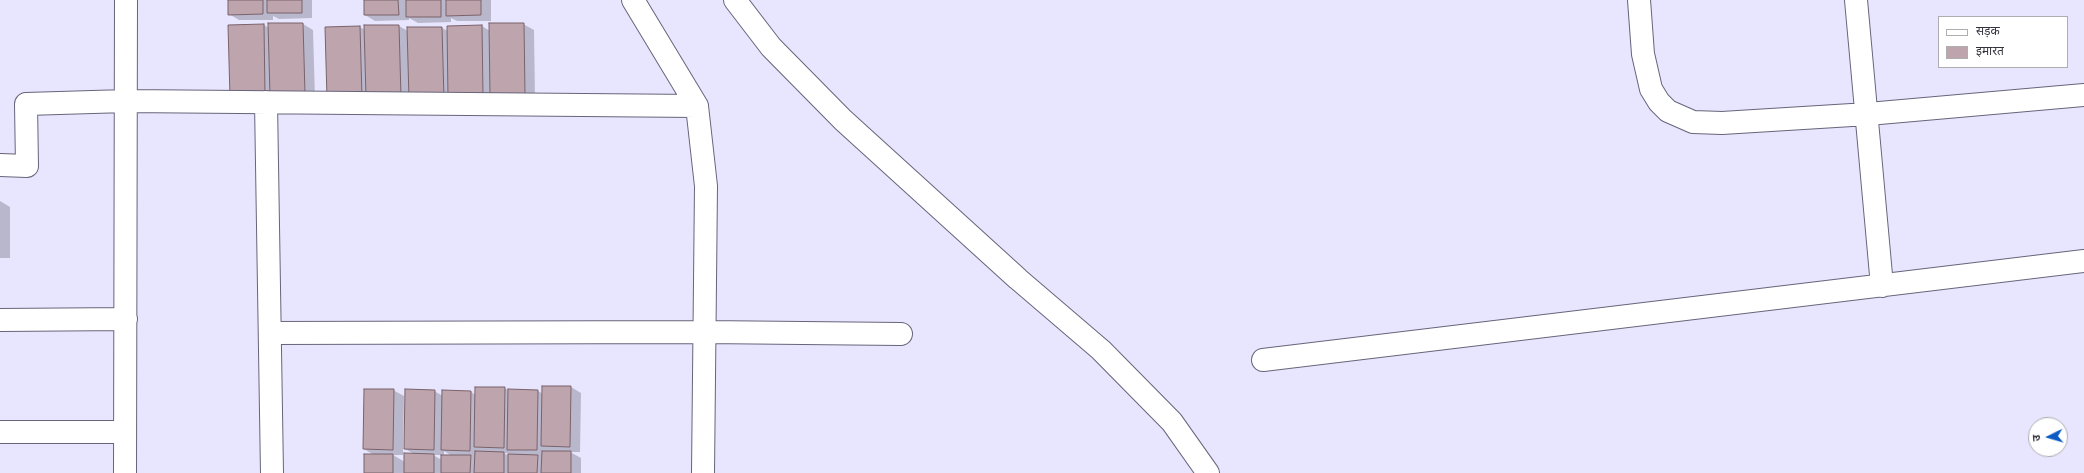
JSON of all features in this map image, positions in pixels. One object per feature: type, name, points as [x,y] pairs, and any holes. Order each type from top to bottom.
[{"type":"street","points":[[125,473],[126,0]]},
{"type":"street","points":[[633,0],[697,106],[706,186],[706,332],[703,473]]},
{"type":"street","points":[[735,0],[771,46],[843,120],[1029,290],[1101,350],[1172,422],[1208,473]]},
{"type":"street","points":[[1639,0],[1646,72],[1652,89],[1659,102],[1668,111],[1693,122],[1722,123],[1868,114],[2084,95]]},
{"type":"street","points":[[1856,0],[1868,114],[1882,286]]},
{"type":"street","points":[[0,166],[27,166],[26,104],[126,101],[697,106]]},
{"type":"street","points":[[266,102],[272,473]]},
{"type":"street","points":[[1263,360],[2084,261]]},
{"type":"street","points":[[0,320],[126,319]]},
{"type":"street","points":[[270,333],[706,332],[901,334]]},
{"type":"street","points":[[0,432],[126,432]]},
{"type":"building","points":[[228,0],[263,0],[263,14],[228,15]]},
{"type":"building","points":[[267,0],[302,0],[302,13],[267,13]]},
{"type":"building","points":[[364,0],[398,0],[399,15],[364,15]]},
{"type":"building","points":[[406,0],[441,0],[441,17],[406,17]]},
{"type":"building","points":[[446,0],[481,0],[481,15],[446,16]]},
{"type":"building","points":[[268,23],[303,23],[305,94],[270,95]]},
{"type":"building","points":[[489,23],[524,23],[525,95],[490,96]]},
{"type":"building","points":[[264,24],[265,96],[230,97],[228,25]]},
{"type":"building","points":[[364,25],[399,25],[401,97],[366,97]]},
{"type":"building","points":[[482,25],[483,97],[448,98],[447,26]]},
{"type":"building","points":[[360,26],[362,98],[327,99],[325,27]]},
{"type":"building","points":[[407,27],[442,27],[444,99],[409,99]]},
{"type":"building","points":[[542,386],[571,386],[570,447],[541,446]]},
{"type":"building","points":[[475,387],[505,387],[504,448],[474,447]]},
{"type":"building","points":[[364,389],[394,389],[393,450],[363,449]]},
{"type":"building","points":[[405,389],[435,390],[434,450],[404,449]]},
{"type":"building","points":[[508,389],[538,390],[537,450],[507,450]]},
{"type":"building","points":[[442,390],[471,391],[470,451],[441,450]]},
{"type":"building","points":[[475,451],[504,452],[504,473],[474,473]]},
{"type":"building","points":[[542,451],[571,451],[571,473],[541,473]]},
{"type":"building","points":[[404,453],[434,454],[434,473],[404,473]]},
{"type":"building","points":[[364,454],[393,454],[393,473],[364,473]]},
{"type":"building","points":[[508,454],[538,455],[537,473],[508,473]]},
{"type":"building","points":[[441,455],[471,455],[470,473],[441,473]]}]
